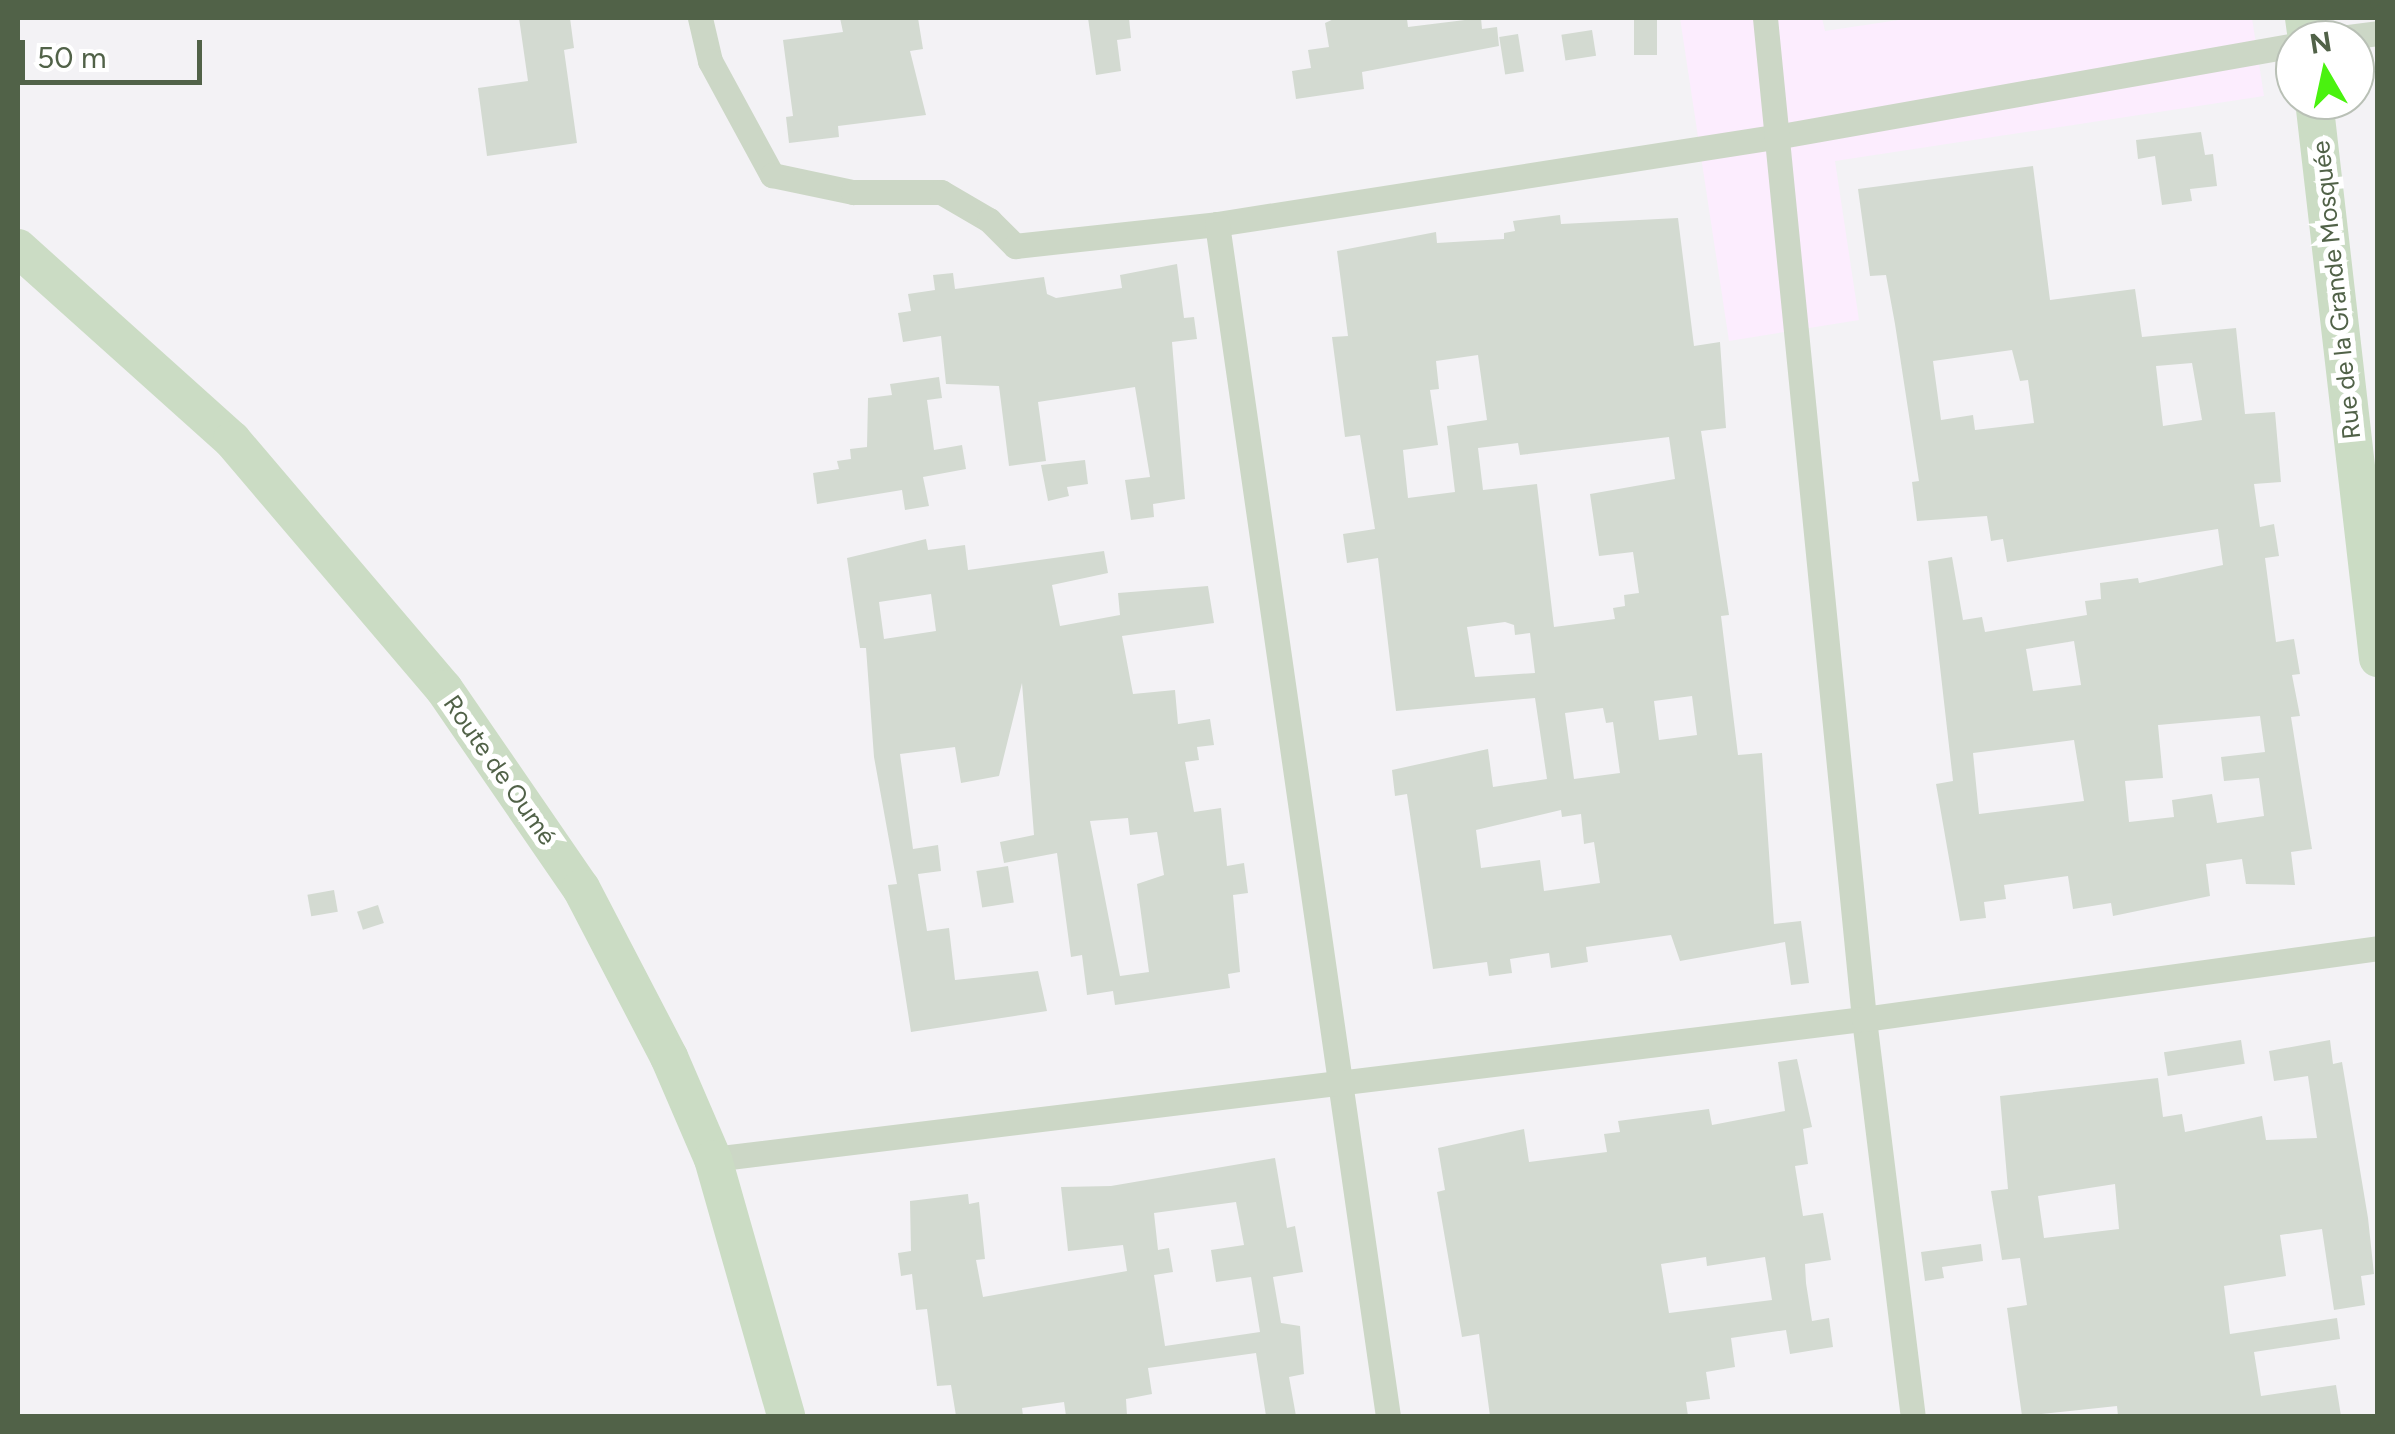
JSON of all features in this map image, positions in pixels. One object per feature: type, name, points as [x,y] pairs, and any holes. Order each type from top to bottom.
[{"type":"main road","name":"Rue de la Grande Mosquée","points":[[2316,120],[2378,658]]},
{"type":"main road","name":"Route de Oumé","points":[[18,248],[232,440],[444,689],[581,888],[669,1056],[713,1160],[786,1416]]},
{"type":"street","points":[[700,18],[710,60],[772,175],[853,192],[941,192],[990,220],[1015,246],[1216,224],[1781,136],[2275,48]]},
{"type":"street","points":[[1765,18],[1781,136],[1864,1019],[1913,1416]]},
{"type":"street","points":[[1216,224],[1344,1082],[1388,1416]]},
{"type":"street","points":[[713,1160],[1864,1019],[2378,948]]},
{"type":"shaded area","points":[[1680,18],[1822,18],[1825,31],[1912,18],[2252,18],[2264,96],[1835,161],[1859,320],[1729,341]]},
{"type":"building","points":[[519,18],[570,18],[574,48],[564,50],[577,143],[487,156],[478,88],[528,81]]},
{"type":"building","points":[[840,18],[918,18],[923,49],[910,51],[926,115],[838,126],[839,137],[789,143],[786,117],[793,116],[783,40],[843,32]]},
{"type":"building","points":[[1088,18],[1129,18],[1131,38],[1117,40],[1121,71],[1096,75]]},
{"type":"building","points":[[1336,18],[1407,19],[1408,27],[1481,18],[1482,29],[1497,27],[1499,46],[1362,72],[1364,89],[1296,99],[1292,71],[1311,68],[1308,50],[1329,47],[1325,23]]},
{"type":"building","points":[[1634,18],[1657,18],[1657,55],[1634,55]]},
{"type":"building","points":[[1592,30],[1596,56],[1565,61],[1561,35]]},
{"type":"building","points":[[1518,34],[1524,72],[1505,75],[1499,37]]},
{"type":"building","points":[[2201,132],[2205,155],[2213,154],[2217,186],[2190,189],[2192,201],[2162,205],[2155,156],[2138,159],[2136,140]]},
{"type":"building","points":[[2033,166],[2050,300],[2135,289],[2142,337],[2236,328],[2245,414],[2275,412],[2281,482],[2254,484],[2260,527],[2274,524],[2279,556],[2265,558],[2276,642],[2294,639],[2300,674],[2292,675],[2300,716],[2291,717],[2312,849],[2291,852],[2295,885],[2246,884],[2242,859],[2206,864],[2210,896],[2113,916],[2111,903],[2073,909],[2068,876],[2004,885],[2006,899],[1984,902],[1986,918],[1960,921],[1936,784],[1953,781],[1928,561],[1952,557],[1963,620],[1982,617],[1985,632],[2087,615],[2085,601],[2101,599],[2100,583],[2138,578],[2139,583],[2223,565],[2218,529],[2007,562],[2003,539],[1991,541],[1987,516],[1917,521],[1912,482],[1919,481],[1895,324],[1886,275],[1870,276],[1858,189]],"holes":[[[2012,350],[2020,381],[2028,380],[2034,423],[1975,430],[1973,415],[1941,420],[1933,361]],[[2192,363],[2202,420],[2163,426],[2156,366]],[[2074,641],[2081,685],[2033,691],[2026,649]],[[2260,716],[2265,752],[2221,757],[2224,781],[2259,778],[2264,816],[2217,823],[2212,794],[2172,800],[2174,817],[2129,822],[2125,781],[2163,778],[2158,725]],[[2074,740],[2084,801],[1979,814],[1973,753]]]},
{"type":"building","points":[[1560,215],[1561,224],[1678,218],[1694,346],[1720,342],[1726,428],[1701,431],[1729,615],[1721,616],[1738,755],[1762,753],[1774,924],[1801,921],[1809,983],[1791,985],[1785,942],[1680,961],[1671,935],[1586,947],[1588,962],[1551,968],[1549,953],[1510,959],[1512,973],[1489,976],[1487,962],[1433,969],[1407,794],[1395,796],[1392,770],[1488,749],[1493,787],[1547,779],[1535,698],[1396,711],[1378,558],[1347,563],[1343,534],[1375,529],[1360,435],[1345,437],[1332,337],[1348,336],[1337,251],[1436,232],[1437,243],[1504,239],[1504,233],[1515,231],[1513,221]],"holes":[[[1478,355],[1487,420],[1447,426],[1455,492],[1408,498],[1403,450],[1438,445],[1430,390],[1439,389],[1436,361]],[[1669,437],[1675,479],[1590,494],[1599,556],[1633,552],[1639,593],[1624,595],[1625,606],[1613,608],[1615,619],[1554,627],[1537,484],[1483,490],[1478,448],[1518,443],[1520,455]],[[1505,622],[1514,625],[1515,635],[1530,633],[1535,673],[1475,677],[1467,627]],[[1692,696],[1697,735],[1659,740],[1654,701]],[[1603,708],[1606,723],[1613,722],[1620,773],[1574,779],[1565,713]],[[1561,810],[1562,817],[1581,814],[1584,844],[1594,842],[1600,883],[1544,891],[1540,860],[1481,868],[1476,830]]]},
{"type":"building","points":[[1177,264],[1184,318],[1194,317],[1197,339],[1172,342],[1185,499],[1153,504],[1154,517],[1131,520],[1125,480],[1150,477],[1135,387],[1038,402],[1046,461],[1009,466],[999,386],[946,384],[941,336],[903,342],[898,313],[911,311],[908,294],[935,290],[933,275],[953,273],[955,289],[1044,277],[1047,294],[1056,298],[1122,288],[1120,275]]},
{"type":"building","points":[[939,377],[942,398],[927,400],[934,450],[962,445],[966,469],[923,477],[929,506],[905,510],[902,490],[817,504],[813,473],[839,469],[837,461],[851,459],[850,449],[867,447],[868,398],[892,395],[890,384]]},
{"type":"building","points":[[1085,460],[1088,484],[1067,487],[1069,496],[1048,501],[1041,465]]},
{"type":"building","points":[[926,539],[928,550],[965,545],[968,570],[1104,551],[1108,573],[1052,585],[1060,626],[1120,615],[1118,593],[1208,586],[1214,623],[1122,636],[1133,694],[1175,690],[1178,724],[1210,719],[1214,745],[1197,747],[1199,760],[1185,762],[1194,812],[1221,808],[1227,866],[1244,863],[1248,893],[1233,895],[1240,972],[1228,974],[1230,988],[1115,1005],[1113,991],[1087,995],[1082,955],[1071,957],[1057,853],[1004,863],[1000,842],[1034,835],[1022,683],[999,776],[961,783],[955,747],[900,754],[913,849],[938,845],[941,871],[918,874],[927,931],[949,928],[955,980],[1038,971],[1047,1011],[911,1032],[888,885],[897,884],[874,757],[866,648],[860,648],[847,558]],"holes":[[[931,594],[936,631],[884,639],[879,602]],[[1128,818],[1130,835],[1157,832],[1164,875],[1137,884],[1149,972],[1120,976],[1090,821]]]},
{"type":"building","points":[[1008,866],[1014,903],[982,908],[976,871]]},
{"type":"building","points":[[334,890],[338,912],[311,916],[307,895]]},
{"type":"building","points":[[378,905],[384,923],[363,930],[357,912]]},
{"type":"building","points":[[2241,1040],[2245,1064],[2168,1076],[2164,1052]]},
{"type":"building","points":[[2330,1040],[2333,1064],[2342,1062],[2374,1274],[2361,1276],[2365,1305],[2334,1310],[2322,1229],[2280,1235],[2286,1276],[2224,1286],[2230,1334],[2337,1318],[2340,1339],[2254,1352],[2261,1396],[2336,1385],[2341,1416],[2118,1416],[2117,1406],[2022,1416],[2007,1308],[2027,1305],[2020,1258],[2002,1260],[1991,1191],[2008,1189],[2000,1096],[2158,1078],[2163,1117],[2182,1114],[2185,1132],[2262,1116],[2266,1140],[2317,1138],[2308,1076],[2274,1081],[2269,1051]],"holes":[[[2115,1184],[2119,1229],[2044,1238],[2038,1196]]]},
{"type":"building","points":[[1797,1059],[1812,1127],[1803,1129],[1808,1164],[1795,1166],[1803,1216],[1823,1213],[1831,1260],[1805,1264],[1806,1283],[1812,1321],[1829,1318],[1833,1347],[1790,1354],[1786,1330],[1731,1338],[1735,1367],[1706,1372],[1710,1399],[1686,1402],[1688,1416],[1490,1416],[1479,1334],[1462,1337],[1437,1192],[1445,1190],[1438,1148],[1524,1129],[1529,1162],[1607,1152],[1604,1134],[1620,1132],[1618,1121],[1709,1109],[1712,1125],[1785,1111],[1778,1062]],"holes":[[[1706,1257],[1707,1266],[1765,1257],[1772,1300],[1669,1313],[1661,1264]]]},
{"type":"building","points":[[1275,1158],[1287,1228],[1295,1226],[1303,1272],[1273,1277],[1281,1323],[1300,1326],[1304,1374],[1289,1377],[1296,1416],[1266,1416],[1256,1353],[1148,1368],[1152,1394],[1126,1399],[1127,1416],[1066,1416],[1064,1402],[1022,1408],[1023,1416],[956,1416],[951,1385],[937,1386],[927,1309],[916,1310],[912,1274],[901,1276],[898,1253],[911,1251],[910,1201],[968,1194],[969,1204],[979,1202],[985,1259],[976,1260],[983,1297],[1127,1271],[1123,1245],[1068,1251],[1061,1187],[1111,1186]],"holes":[[[1236,1202],[1244,1245],[1211,1250],[1216,1282],[1251,1277],[1260,1332],[1165,1346],[1154,1275],[1173,1272],[1169,1248],[1158,1250],[1154,1213]]]},
{"type":"building","points":[[1981,1244],[1983,1261],[1942,1267],[1944,1278],[1925,1281],[1921,1252]]}]
